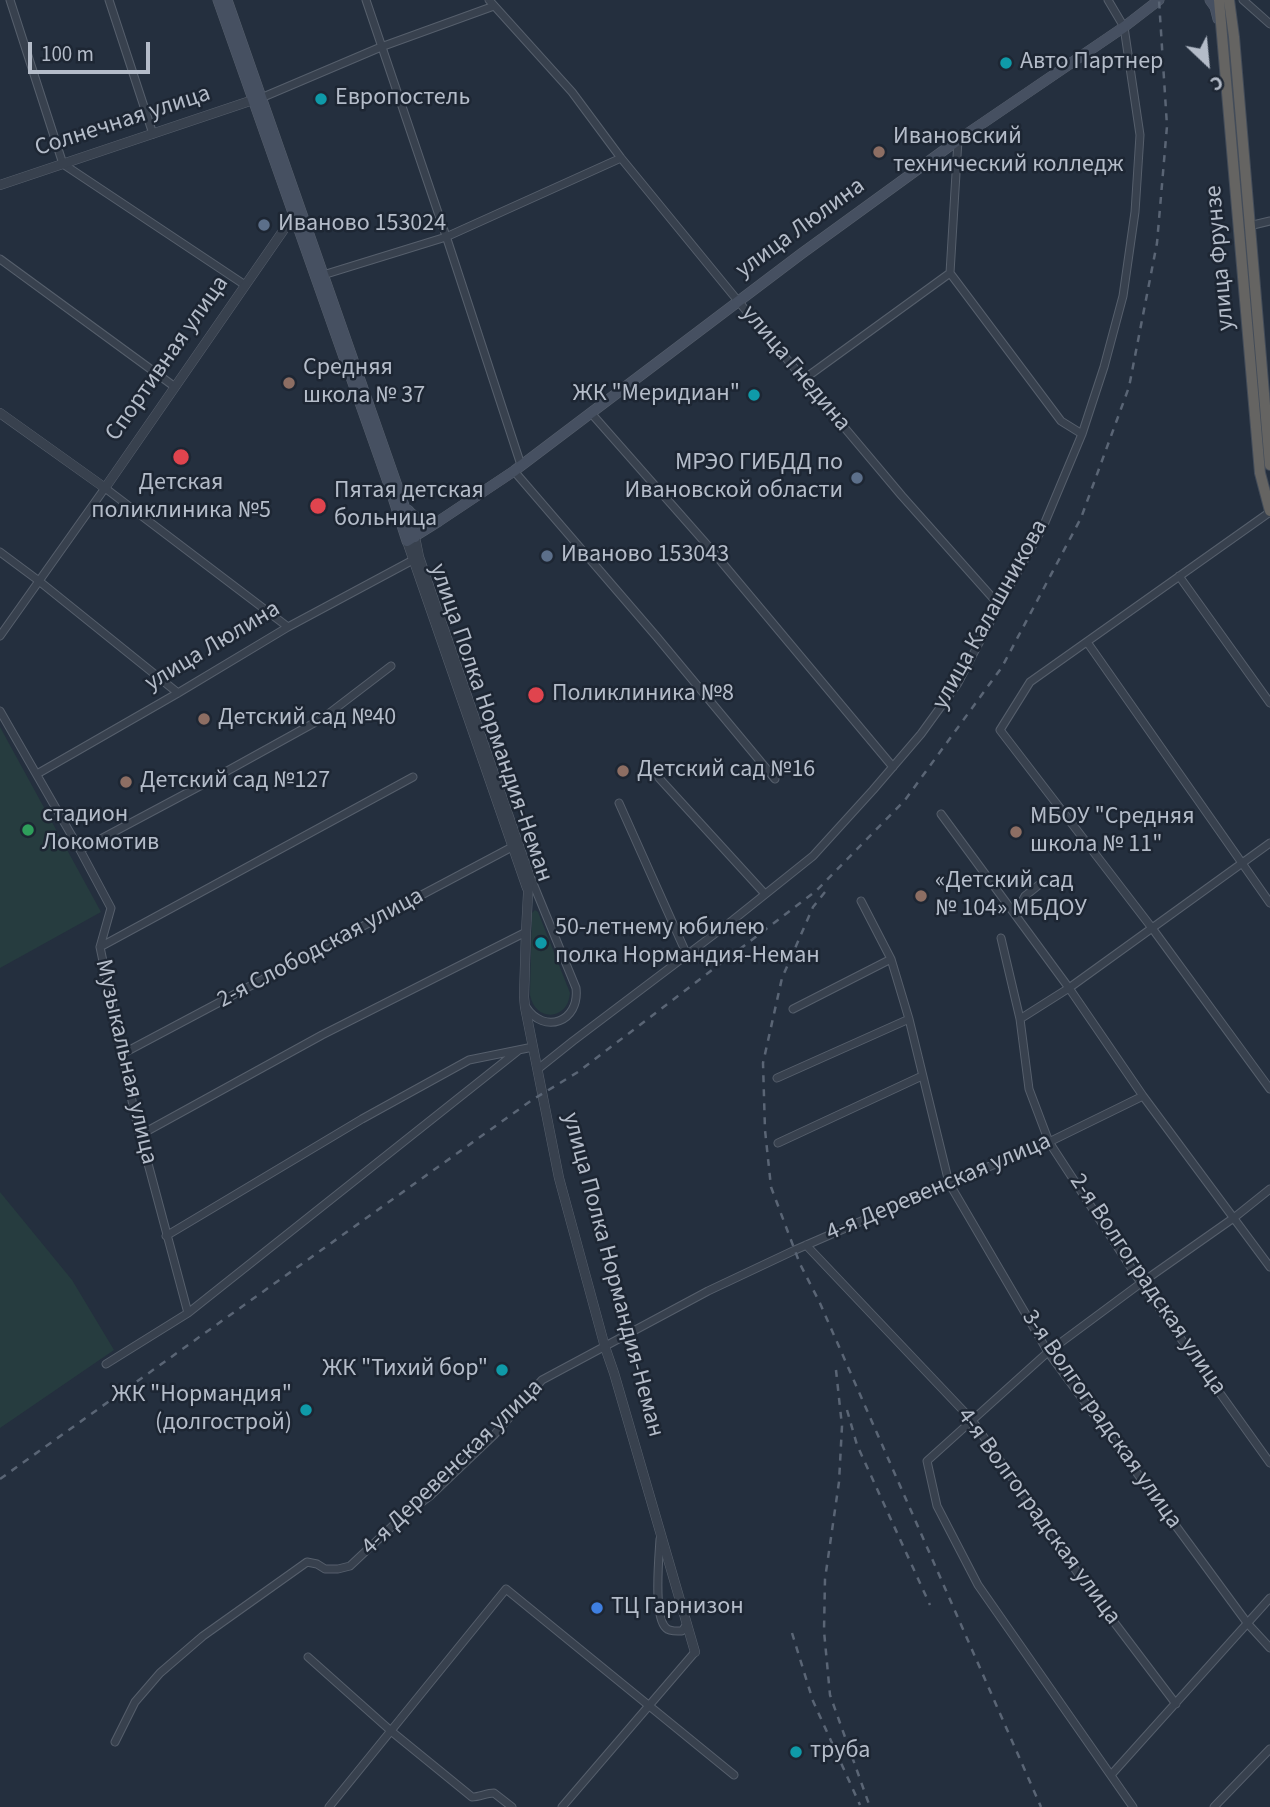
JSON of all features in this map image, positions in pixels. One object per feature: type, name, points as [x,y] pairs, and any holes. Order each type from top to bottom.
[{"type":"highway","name":"улица Фрунзе","points":[[1219,0],[1227,34]]},
{"type":"highway","name":"улица Фрунзе","points":[[1228,0],[1227,34],[1244,227],[1270,465]]},
{"type":"highway","name":"улица Фрунзе","points":[[1244,227],[1260,474],[1270,512]]},
{"type":"main road","name":"улица Полка Нормандия-Неман","points":[[218,0],[257,99]]},
{"type":"main road","name":"улица Полка Нормандия-Неман","points":[[227,0],[257,99],[411,542]]},
{"type":"main road","name":"улица Люлина","points":[[411,542],[517,468],[737,301],[958,140],[1124,27],[1159,0]]},
{"type":"main road","points":[[1210,0],[1227,34]]},
{"type":"main road","name":"улица Полка Нормандия-Неман","points":[[297,214],[323,275],[403,504],[411,542]]},
{"type":"main road","name":"улица Люлина","points":[[411,542],[467,506],[472,499]]},
{"type":"main road","points":[[403,504],[414,517],[439,521]]},
{"type":"street","points":[[10,0],[63,164],[245,285]]},
{"type":"street","points":[[109,0],[153,134]]},
{"type":"street","points":[[366,0],[446,237],[517,468],[775,779]]},
{"type":"street","name":"улица Калашникова","points":[[538,1069],[813,856],[921,734],[958,683],[1043,527],[1082,434],[1104,367],[1123,296],[1135,212],[1140,135],[1124,27],[1108,0]]},
{"type":"street","points":[[1243,0],[1270,24]]},
{"type":"street","name":"Солнечная улица","points":[[0,185],[257,99],[491,3]]},
{"type":"street","name":"улица Гнедина","points":[[491,3],[572,92],[621,158],[737,301],[902,496],[999,605]]},
{"type":"street","points":[[958,140],[950,273],[1061,421],[1082,434]]},
{"type":"street","points":[[323,275],[446,237],[621,158]]},
{"type":"street","name":"Спортивная улица","points":[[0,636],[297,214]]},
{"type":"street","points":[[1244,227],[1270,222]]},
{"type":"street","points":[[0,259],[175,387]]},
{"type":"street","points":[[804,379],[950,273]]},
{"type":"street","points":[[0,413],[105,488],[288,627]]},
{"type":"street","points":[[591,413],[709,547],[893,767]]},
{"type":"street","points":[[1270,512],[1030,682],[1000,730],[1152,928],[1270,1090]]},
{"type":"street","name":"улица Полка Нормандия-Неман","points":[[411,542],[413,560],[515,845],[530,875],[524,997],[559,1178],[605,1347],[695,1652]]},
{"type":"street","name":"улица Полка Нормандия-Неман","points":[[411,542],[515,845],[527,887],[528,904]]},
{"type":"street","points":[[0,552],[178,693]]},
{"type":"street","name":"улица Люлина","points":[[37,774],[288,627],[413,560]]},
{"type":"street","points":[[1179,576],[1270,703]]},
{"type":"street","points":[[1087,642],[1270,903]]},
{"type":"street","points":[[80,850],[323,718],[391,666]]},
{"type":"street","name":"Музыкальная улица","points":[[0,711],[111,908],[100,947],[140,1135],[188,1313]]},
{"type":"street","points":[[100,947],[413,777]]},
{"type":"street","points":[[659,778],[765,894]]},
{"type":"street","points":[[619,803],[687,955]]},
{"type":"street","points":[[941,814],[1069,988],[1143,1096],[1270,1267]]},
{"type":"street","points":[[1020,1018],[1069,988],[1270,844]]},
{"type":"street","name":"2-я Слободская улица","points":[[122,1054],[515,845]]},
{"type":"street","points":[[525,1007],[537,1020],[555,1022],[570,1014],[577,997],[576,988],[530,875]]},
{"type":"street","points":[[1015,914],[1025,896],[1040,884]]},
{"type":"street","name":"3-я Волгоградская улица","points":[[861,901],[891,959],[909,1019],[949,1183],[1048,1352],[1248,1624],[1270,1648]]},
{"type":"street","points":[[140,1135],[322,1035],[526,932]]},
{"type":"street","name":"2-я Волгоградская улица","points":[[1001,938],[1020,1018],[1029,1089],[1049,1142],[1141,1283],[1270,1463]]},
{"type":"street","points":[[793,1009],[891,959]]},
{"type":"street","points":[[777,1077],[909,1019]]},
{"type":"street","points":[[166,1236],[362,1119],[470,1060],[533,1047]]},
{"type":"street","points":[[106,1364],[188,1313],[519,1050]]},
{"type":"street","points":[[778,1143],[922,1076]]},
{"type":"street","name":"4-я Деревенская улица","points":[[115,1742],[135,1702],[160,1673],[203,1636],[307,1562],[325,1569],[350,1566],[494,1435],[541,1380],[708,1291],[806,1245],[1049,1142],[1143,1096]]},
{"type":"street","points":[[1133,1807],[978,1585],[937,1506],[926,1461],[1048,1352],[1270,1189]]},
{"type":"street","name":"4-я Волгоградская улица","points":[[806,1245],[972,1420],[1086,1585],[1176,1704]]},
{"type":"street","points":[[660,1531],[660,1619],[666,1628],[674,1632],[682,1631],[687,1624]]},
{"type":"street","points":[[329,1807],[506,1589],[734,1775]]},
{"type":"street","points":[[1111,1774],[1270,1598]]},
{"type":"street","points":[[562,1807],[695,1652]]},
{"type":"street","points":[[308,1657],[391,1731],[472,1797],[494,1793],[512,1807]]},
{"type":"street","points":[[1214,1807],[1270,1749]]},
{"type":"green space","name":"стадион Локомотив","points":[[0,727],[101,912],[0,968]]},
{"type":"green space","points":[[535,910],[570,993],[564,1009],[551,1015],[538,1010],[530,995],[532,913]]},
{"type":"green space","points":[[0,1192],[72,1280],[114,1350],[0,1428]]},
{"type":"railway","points":[[0,1479],[532,1100],[578,1072],[816,891],[905,800],[1002,667],[1081,518],[1129,387],[1157,243],[1167,126],[1159,0]]},
{"type":"railway","points":[[825,892],[813,907],[782,978],[763,1063],[765,1130],[771,1187],[800,1264],[819,1301],[1041,1807]]},
{"type":"railway","points":[[836,1370],[842,1426],[839,1482],[825,1579],[824,1631],[830,1695],[870,1807]]},
{"type":"railway","points":[[847,1410],[857,1445],[930,1605]]},
{"type":"railway","points":[[792,1633],[813,1701],[860,1805]]},
{"type":"place","name":"Авто Партнер","points":[[1006,63]]},
{"type":"place","name":"Европостель","points":[[321,99]]},
{"type":"place","name":"Ивановский технический колледж","points":[[879,152]]},
{"type":"place","name":"Иваново 153024","points":[[264,225]]},
{"type":"place","name":"Средняя школа № 37","points":[[289,383]]},
{"type":"place","name":"ЖК \"Меридиан\"","points":[[754,395]]},
{"type":"place","name":"Детская поликлиника №5","points":[[181,457]]},
{"type":"place","name":"МРЭО ГИБДД по Ивановской области","points":[[857,478]]},
{"type":"place","name":"Пятая детская больница","points":[[318,506]]},
{"type":"place","name":"Иваново 153043","points":[[547,556]]},
{"type":"place","name":"Поликлиника №8","points":[[536,695]]},
{"type":"place","name":"Детский сад №40","points":[[204,719]]},
{"type":"place","name":"Детский сад №16","points":[[623,771]]},
{"type":"place","name":"Детский сад №127","points":[[126,782]]},
{"type":"place","name":"стадион Локомотив","points":[[28,830]]},
{"type":"place","name":"МБОУ \"Средняя школа № 11\"","points":[[1016,832]]},
{"type":"place","name":"«Детский сад № 104» МБДОУ","points":[[921,896]]},
{"type":"place","name":"50-летнему юбилею полка Нормандия-Неман","points":[[541,943]]},
{"type":"place","name":"ЖК \"Тихий бор\"","points":[[502,1370]]},
{"type":"place","name":"ЖК \"Нормандия\" (долгострой)","points":[[306,1410]]},
{"type":"place","name":"ТЦ Гарнизон","points":[[597,1608]]},
{"type":"place","name":"труба","points":[[796,1752]]}]
